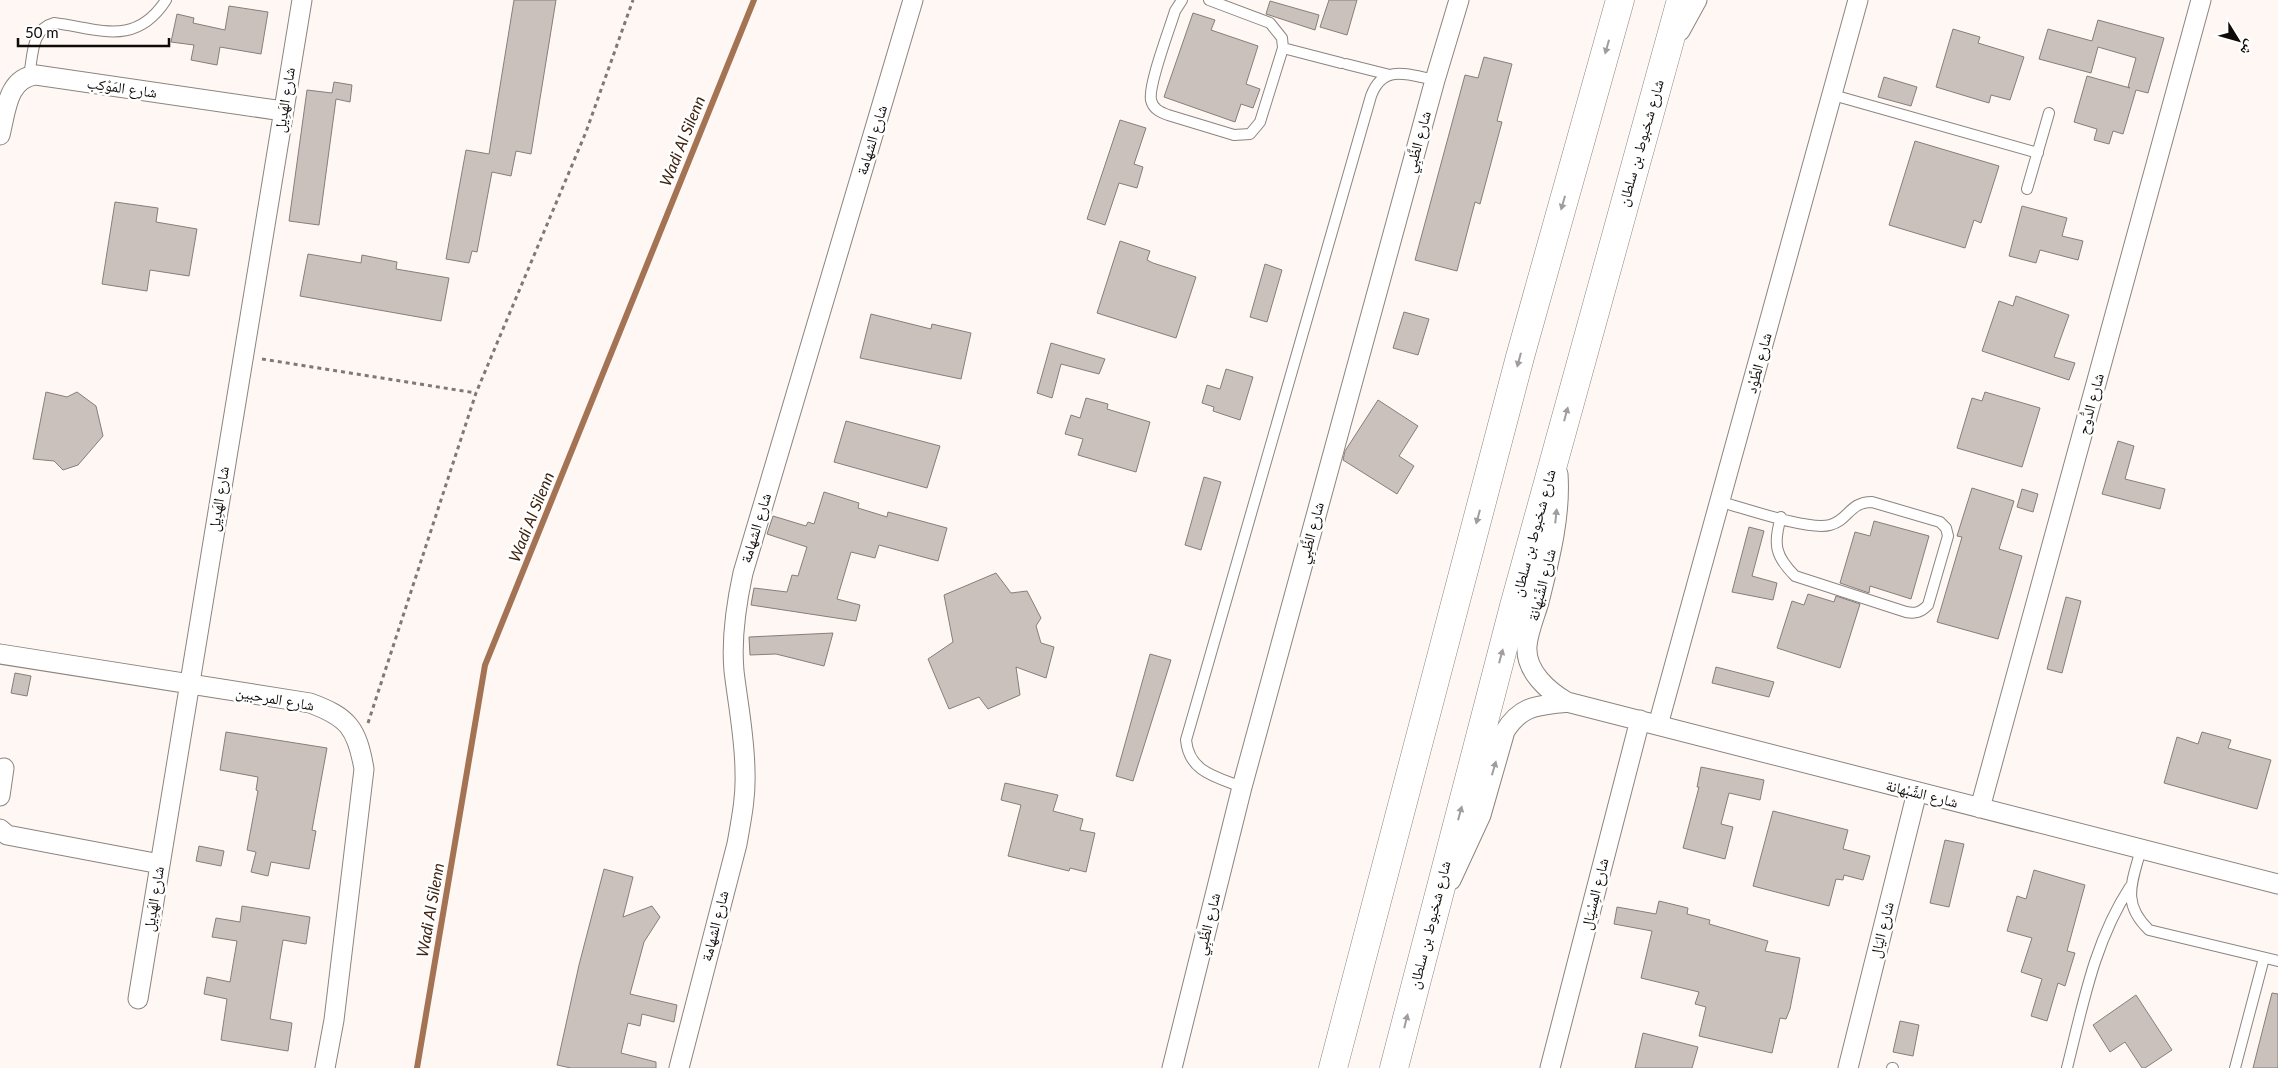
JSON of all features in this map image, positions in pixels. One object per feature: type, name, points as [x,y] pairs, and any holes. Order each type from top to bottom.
[{"type":"main road","points":[[1333,1068],[1520,357],[1620,0]]},
{"type":"main road","name":"شارع شخبوط بن سلطان","points":[[1394,1068],[1434,909],[1556,451],[1681,0]]},
{"type":"street","name":"شارع الهَدِيل","points":[[138,999],[242,356],[302,0]]},
{"type":"street","name":"شارع الشهامة","points":[[679,1068],[737,844],[743,810],[746,774],[744,739],[734,669],[733,645],[734,621],[743,572],[914,0]]},
{"type":"street","name":"شارع الظَّبِي","points":[[1172,1068],[1242,787],[1435,80],[1459,0]]},
{"type":"street","points":[[1668,48],[1684,26],[1697,0]]},
{"type":"street","name":"شارع الطَّوْد","points":[[1649,723],[1721,502],[1858,0]]},
{"type":"street","name":"شارع الدُّوح","points":[[1980,808],[2201,0]]},
{"type":"street","name":"شارع المَوْكِب","points":[[29,76],[283,111]]},
{"type":"street","points":[[0,135],[12,91],[16,84],[29,76]]},
{"type":"street","name":"شارع الشَّبْهانة","points":[[1556,451],[1558,480],[1554,532],[1550,558],[1527,647],[1530,661],[1540,680],[1554,695],[1567,702],[2278,884]]},
{"type":"street","name":"شارع المرحبين","points":[[0,654],[318,706],[334,712],[349,725],[360,747],[364,769],[334,1020],[325,1068]]},
{"type":"street","name":"شارع الشَّبْهانة","points":[[1434,909],[1471,839],[1481,814],[1506,730],[1512,720],[1522,711],[1534,706],[1567,702]]},
{"type":"street","name":"شارع المِسْيَال","points":[[1550,1068],[1649,723]]},
{"type":"street","points":[[0,796],[4,768]]},
{"type":"street","name":"شارع اليَال","points":[[1848,1068],[1917,792]]},
{"type":"street","points":[[0,829],[7,835],[160,864]]},
{"type":"lane","points":[[29,76],[38,33],[48,25],[54,23],[93,31],[119,32],[143,23],[154,15],[166,0]]},
{"type":"lane","points":[[1182,0],[1175,11],[1151,90],[1154,106],[1160,112],[1234,135],[1250,134],[1260,122],[1283,48],[1282,38],[1270,23],[1209,0]]},
{"type":"lane","points":[[1283,48],[1390,75],[1402,74],[1435,80]]},
{"type":"lane","points":[[1242,787],[1199,769],[1190,757],[1186,740],[1371,96],[1378,82],[1390,75]]},
{"type":"lane","points":[[1833,95],[2038,153]]},
{"type":"lane","points":[[2028,189],[2049,113]]},
{"type":"lane","points":[[1721,502],[1814,526],[1829,525],[1842,518],[1858,504],[1872,502],[1940,522],[1946,528],[1948,536],[1928,605],[1922,611],[1906,612],[1794,576],[1783,565],[1777,551],[1776,535],[1781,518]]},
{"type":"lane","points":[[2141,849],[2132,884],[2130,901],[2136,917],[2149,930],[2278,961]]},
{"type":"lane","points":[[2067,1068],[2096,956],[2111,919],[2132,884]]},
{"type":"lane","points":[[2235,1068],[2264,958]]},
{"type":"path","points":[[360,747],[476,393],[586,132],[633,0]]},
{"type":"path","points":[[242,356],[476,393]]},
{"type":"building","points":[[514,0],[556,0],[531,154],[516,151],[511,176],[492,172],[477,252],[472,251],[469,263],[446,259],[466,150],[489,154]]},
{"type":"building","points":[[1329,0],[1357,0],[1347,35],[1320,27]]},
{"type":"building","points":[[1270,1],[1319,15],[1315,30],[1266,14]]},
{"type":"building","points":[[229,6],[268,12],[261,54],[220,47],[217,65],[191,60],[194,45],[171,42],[177,14],[194,18],[193,23],[225,30]]},
{"type":"building","points":[[1193,13],[1215,20],[1211,30],[1258,46],[1246,84],[1260,89],[1253,108],[1241,104],[1235,122],[1164,97]]},
{"type":"building","points":[[2098,20],[2164,38],[2148,93],[2136,90],[2123,134],[2113,131],[2109,144],[2094,140],[2097,129],[2074,122],[2087,76],[2130,88],[2128,87],[2136,58],[2098,47],[2091,73],[2039,59],[2048,29],[2092,41]]},
{"type":"building","points":[[1953,29],[1980,37],[1978,43],[2024,57],[2010,100],[1991,95],[1989,103],[1936,87]]},
{"type":"building","points":[[1484,57],[1512,64],[1497,121],[1502,122],[1480,204],[1475,202],[1457,271],[1415,260],[1465,75],[1478,78]]},
{"type":"building","points":[[1884,77],[1917,87],[1911,106],[1878,97]]},
{"type":"building","points":[[334,82],[352,85],[350,102],[336,99],[319,225],[289,221],[307,90],[332,93]]},
{"type":"building","points":[[1120,120],[1146,128],[1134,164],[1143,167],[1137,188],[1119,183],[1105,225],[1087,219]]},
{"type":"building","points":[[1915,141],[1999,166],[1981,223],[1974,220],[1965,248],[1889,225]]},
{"type":"building","points":[[115,202],[158,208],[156,222],[197,229],[189,276],[150,270],[147,291],[102,284]]},
{"type":"building","points":[[2022,206],[2067,218],[2062,236],[2083,241],[2078,260],[2040,250],[2036,263],[2009,256]]},
{"type":"building","points":[[1120,241],[1150,251],[1147,260],[1153,263],[1196,277],[1176,338],[1097,313]]},
{"type":"building","points":[[308,254],[361,263],[362,255],[397,262],[396,269],[449,278],[441,321],[300,296]]},
{"type":"building","points":[[1265,264],[1282,270],[1267,322],[1250,317]]},
{"type":"building","points":[[2016,296],[2069,315],[2054,357],[2075,363],[2069,380],[1982,351],[1999,301],[2013,306]]},
{"type":"building","points":[[1404,312],[1429,319],[1418,355],[1393,348]]},
{"type":"building","points":[[871,314],[931,329],[932,324],[971,333],[961,379],[860,358]]},
{"type":"building","points":[[1051,343],[1105,359],[1099,374],[1061,364],[1052,398],[1037,393]]},
{"type":"building","points":[[1226,369],[1253,377],[1240,420],[1213,411],[1214,407],[1202,403],[1207,385],[1220,389]]},
{"type":"building","points":[[46,392],[67,397],[77,392],[96,406],[103,436],[78,465],[63,470],[54,461],[33,459]]},
{"type":"building","points":[[1985,392],[2040,408],[2022,467],[1957,448],[1972,398],[1982,401]]},
{"type":"building","points":[[1086,398],[1108,404],[1107,409],[1150,422],[1136,472],[1078,455],[1083,439],[1065,434],[1071,415],[1080,418]]},
{"type":"building","points":[[1378,400],[1418,426],[1399,456],[1414,466],[1397,494],[1343,460],[1345,451]]},
{"type":"building","points":[[846,421],[940,446],[927,488],[834,462]]},
{"type":"building","points":[[2118,441],[2134,446],[2125,479],[2165,489],[2160,509],[2102,494]]},
{"type":"building","points":[[1204,477],[1221,482],[1201,550],[1185,545]]},
{"type":"building","points":[[1972,488],[2014,501],[1999,549],[2022,556],[1998,639],[1937,622],[1962,537],[1957,536]]},
{"type":"building","points":[[2022,489],[2038,494],[2033,512],[2017,507]]},
{"type":"building","points":[[824,492],[859,503],[858,508],[887,517],[888,512],[947,528],[938,561],[879,545],[875,558],[851,552],[837,599],[860,605],[856,621],[751,605],[754,588],[787,592],[792,575],[798,576],[807,547],[767,534],[773,516],[806,526],[808,522],[814,524]]},
{"type":"building","points":[[1874,521],[1929,536],[1911,599],[1870,586],[1869,593],[1840,583],[1855,532],[1870,536]]},
{"type":"building","points":[[1749,527],[1764,531],[1752,576],[1777,583],[1773,600],[1732,592]]},
{"type":"building","points":[[996,573],[1011,593],[1027,591],[1041,618],[1036,626],[1041,643],[1054,647],[1046,678],[1016,667],[1020,695],[988,709],[979,697],[949,709],[928,659],[953,642],[944,595]]},
{"type":"building","points":[[1808,594],[1834,602],[1836,596],[1860,604],[1840,668],[1777,648],[1792,601],[1804,605]]},
{"type":"building","points":[[2066,597],[2081,601],[2062,673],[2047,669]]},
{"type":"building","points":[[833,633],[824,666],[776,654],[750,655],[749,637]]},
{"type":"building","points":[[1150,654],[1171,660],[1133,781],[1116,776]]},
{"type":"building","points":[[1716,667],[1774,682],[1769,697],[1712,683]]},
{"type":"building","points":[[15,673],[31,676],[27,696],[11,693]]},
{"type":"building","points":[[226,732],[327,748],[312,830],[316,831],[309,869],[271,862],[268,876],[251,872],[256,852],[247,850],[258,791],[256,790],[258,777],[220,770]]},
{"type":"building","points":[[2202,732],[2231,740],[2228,748],[2271,760],[2257,809],[2164,783],[2177,737],[2198,744]]},
{"type":"building","points":[[1701,767],[1764,780],[1760,800],[1729,793],[1721,824],[1733,827],[1725,859],[1683,848],[1699,787],[1697,787]]},
{"type":"building","points":[[1005,783],[1058,795],[1053,811],[1083,819],[1080,830],[1095,833],[1086,872],[1070,868],[1069,871],[1008,856],[1021,805],[1001,800]]},
{"type":"building","points":[[1773,811],[1848,830],[1843,849],[1870,856],[1863,880],[1844,875],[1843,880],[1836,879],[1829,906],[1753,886]]},
{"type":"building","points":[[1945,840],[1964,844],[1949,907],[1930,903]]},
{"type":"building","points":[[199,846],[224,851],[221,866],[196,861]]},
{"type":"building","points":[[604,869],[633,877],[623,917],[652,906],[660,917],[644,942],[630,994],[677,1005],[674,1022],[642,1014],[640,1026],[628,1023],[621,1053],[656,1062],[656,1068],[571,1068],[557,1065],[579,965]]},
{"type":"building","points":[[2034,870],[2085,885],[2067,951],[2075,953],[2065,986],[2058,983],[2047,1021],[2031,1016],[2042,979],[2021,972],[2032,938],[2007,931],[2017,896],[2026,899]]},
{"type":"building","points":[[1659,901],[1688,908],[1687,914],[1710,920],[1709,924],[1768,941],[1765,951],[1800,958],[1790,1009],[1786,1019],[1780,1018],[1772,1053],[1699,1036],[1706,1007],[1695,1004],[1699,992],[1641,978],[1652,931],[1614,924],[1617,907],[1656,914]]},
{"type":"building","points":[[242,906],[310,917],[306,944],[283,940],[270,1019],[292,1023],[288,1051],[221,1040],[227,999],[204,994],[207,977],[230,982],[237,941],[212,937],[216,918],[240,922]]},
{"type":"building","points":[[2272,993],[2278,994],[2278,1068],[2253,1068]]},
{"type":"building","points":[[2136,995],[2172,1050],[2145,1068],[2142,1068],[2125,1042],[2110,1052],[2093,1025]]},
{"type":"building","points":[[1900,1021],[1919,1025],[1913,1056],[1893,1052]]},
{"type":"building","points":[[1643,1033],[1698,1047],[1692,1068],[1635,1068]]},
{"type":"waterway","name":"Wadi Al Silenn","points":[[417,1068],[485,665],[754,0]]}]
